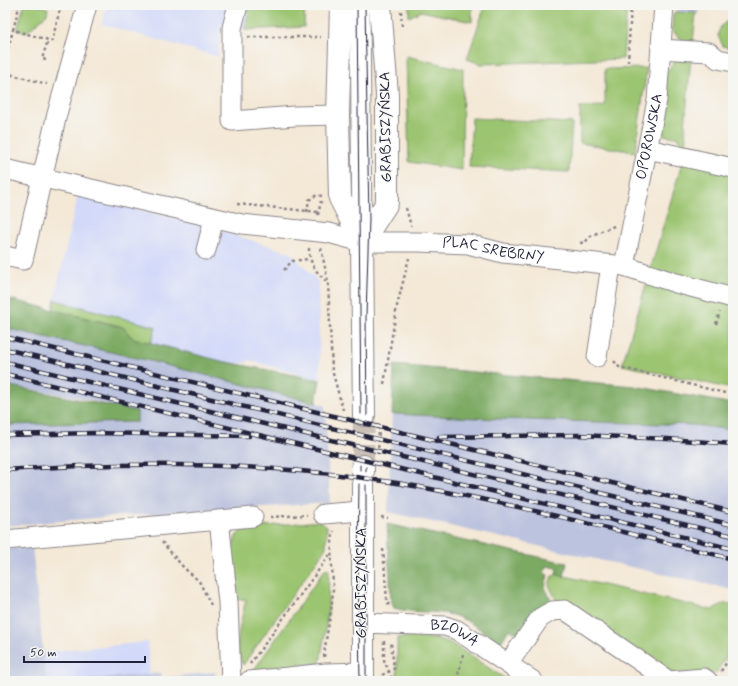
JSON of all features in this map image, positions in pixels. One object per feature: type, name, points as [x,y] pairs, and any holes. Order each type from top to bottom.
[{"type":"main road","points":[[341,5],[338,115],[340,198],[362,242],[364,415]]},
{"type":"main road","name":"GRABISZYŃSKA","points":[[362,242],[387,203],[387,94],[380,5]]},
{"type":"main road","name":"GRABISZYŃSKA","points":[[363,473],[363,677]]},
{"type":"street","points":[[5,256],[23,260],[87,5]]},
{"type":"street","points":[[238,5],[232,28],[232,121],[295,116],[338,115]]},
{"type":"street","points":[[360,5],[362,242]]},
{"type":"street","name":"OPOROWSKA","points":[[603,356],[617,265],[648,149],[657,100],[664,5]]},
{"type":"street","points":[[661,49],[709,52],[718,59],[733,62]]},
{"type":"street","points":[[648,149],[733,168]]},
{"type":"street","name":"PLAC SREBRNY","points":[[5,169],[214,219],[242,224],[330,233],[362,242],[465,244],[503,253],[617,265],[676,283],[728,302]]},
{"type":"street","points":[[206,250],[214,219]]},
{"type":"street","points":[[329,519],[362,511]]},
{"type":"street","points":[[5,540],[253,518]]},
{"type":"street","points":[[219,520],[228,602],[231,681]]},
{"type":"street","points":[[508,664],[540,618],[552,611],[565,610],[669,681],[713,678]]},
{"type":"street","name":"BZOWA","points":[[362,623],[445,626],[457,630],[533,681]]},
{"type":"street","points":[[249,673],[331,672],[363,677]]},
{"type":"path","points":[[5,60],[6,49],[19,8],[10,5]]},
{"type":"path","points":[[13,30],[52,41],[62,5]]},
{"type":"path","points":[[628,62],[631,5]]},
{"type":"path","points":[[232,37],[321,37]]},
{"type":"path","points":[[46,60],[42,58],[48,40]]},
{"type":"path","points":[[307,215],[309,200],[317,195],[322,196],[318,218]]},
{"type":"path","points":[[578,243],[585,242],[592,235],[617,224]]},
{"type":"path","points":[[309,244],[309,259],[320,275],[328,282]]},
{"type":"path","points":[[320,246],[328,282],[332,370],[343,410]]},
{"type":"path","points":[[383,389],[397,306],[410,256]]},
{"type":"path","points":[[284,270],[292,261],[309,259]]},
{"type":"path","points":[[716,324],[728,302]]},
{"type":"path","points":[[603,356],[618,367],[733,395]]},
{"type":"path","points":[[382,525],[381,517],[388,518]]},
{"type":"path","points":[[253,518],[329,519],[332,594],[331,672]]},
{"type":"path","points":[[143,527],[164,544],[184,568],[199,581],[210,605]]},
{"type":"path","points":[[383,548],[388,601],[391,612]]},
{"type":"path","points":[[249,673],[331,553]]},
{"type":"path","points":[[382,681],[382,674],[394,669],[391,638]]},
{"type":"path","points":[[465,648],[457,680],[468,681]]},
{"type":"path","points":[[713,678],[733,653]]},
{"type":"shaded area","points":[[107,5],[250,5],[245,30],[221,27],[218,57],[102,24]]},
{"type":"shaded area","points":[[676,5],[699,5],[699,14],[676,12]]},
{"type":"shaded area","points":[[78,195],[204,225],[291,253],[318,281],[320,380],[248,360],[247,363],[219,363],[49,322]]},
{"type":"shaded area","points":[[5,328],[150,361],[325,405],[330,503],[118,516],[5,526],[5,425],[137,422],[137,411],[77,397],[5,385]]},
{"type":"shaded area","points":[[394,365],[634,386],[733,404],[733,590],[388,512]]},
{"type":"shaded area","points":[[32,546],[46,681],[5,681],[5,549]]},
{"type":"shaded area","points":[[147,642],[150,674],[73,681],[46,681],[43,652]]},
{"type":"shaded area","points":[[215,672],[216,681],[73,681],[160,673],[161,678]]},
{"type":"green space","points":[[24,5],[37,5],[48,8],[47,14],[27,32],[17,30]]},
{"type":"green space","points":[[250,5],[305,5],[304,27],[245,30]]},
{"type":"green space","points":[[409,5],[472,5],[472,22],[421,11],[409,17]]},
{"type":"green space","points":[[627,5],[623,59],[481,64],[467,59],[485,6]]},
{"type":"green space","points":[[676,12],[696,13],[693,42],[681,40],[672,30],[673,14]]},
{"type":"green space","points":[[733,20],[733,49],[723,46],[718,36],[722,25]]},
{"type":"green space","points":[[406,56],[463,69],[462,170],[409,162]]},
{"type":"green space","points":[[684,57],[691,57],[685,127],[686,143],[733,155],[733,389],[622,365],[685,153],[677,151],[680,138],[658,134],[666,73],[673,63]]},
{"type":"green space","points":[[647,68],[635,152],[580,143],[580,107],[605,106],[605,69]]},
{"type":"green space","points":[[472,118],[572,123],[569,172],[469,167]]},
{"type":"green space","points":[[9,299],[123,327],[132,338],[221,361],[320,380],[316,403],[150,361],[5,328],[5,300]]},
{"type":"green space","points":[[55,300],[156,327],[151,343],[132,338],[123,327],[53,310]]},
{"type":"green space","points":[[394,365],[634,386],[733,404],[733,430],[693,425],[392,414]]},
{"type":"green space","points":[[5,385],[137,411],[137,422],[5,425]]},
{"type":"green space","points":[[320,521],[327,526],[326,548],[243,665],[238,649],[238,641],[240,624],[246,599],[235,600],[231,547],[234,546],[236,536],[245,528]]},
{"type":"green space","points":[[387,524],[567,563],[564,577],[556,574],[557,568],[546,566],[544,573],[548,575],[545,587],[554,607],[522,636],[509,629],[500,644],[472,624],[459,617],[394,608],[391,601]]},
{"type":"green space","points":[[326,568],[329,570],[328,614],[320,663],[253,671]]},
{"type":"green space","points":[[556,574],[712,610],[722,604],[733,605],[733,638],[727,647],[728,654],[716,673],[668,674],[559,606],[549,585],[552,576],[555,576]]},
{"type":"green space","points":[[416,637],[438,639],[449,642],[509,681],[397,681],[397,638]]},
{"type":"tunnel","points":[[363,466],[364,415]]},
{"type":"tram line","points":[[357,5],[361,414]]},
{"type":"tram line","points":[[365,5],[369,219],[366,317],[367,416]]},
{"type":"tram line","points":[[360,465],[360,470]]},
{"type":"tram line","points":[[359,484],[358,564],[360,681]]},
{"type":"tram line","points":[[366,485],[366,681]]},
{"type":"railway","points":[[5,337],[733,512]]},
{"type":"railway","points":[[5,349],[733,525]]},
{"type":"railway","points":[[5,362],[733,536]]},
{"type":"railway","points":[[5,374],[733,549]]},
{"type":"railway","points":[[5,435],[95,433],[249,436]]},
{"type":"railway","points":[[439,437],[579,435],[733,444]]},
{"type":"railway","points":[[5,470],[103,465],[201,465],[251,467],[348,476],[397,483],[481,499],[733,559]]}]
